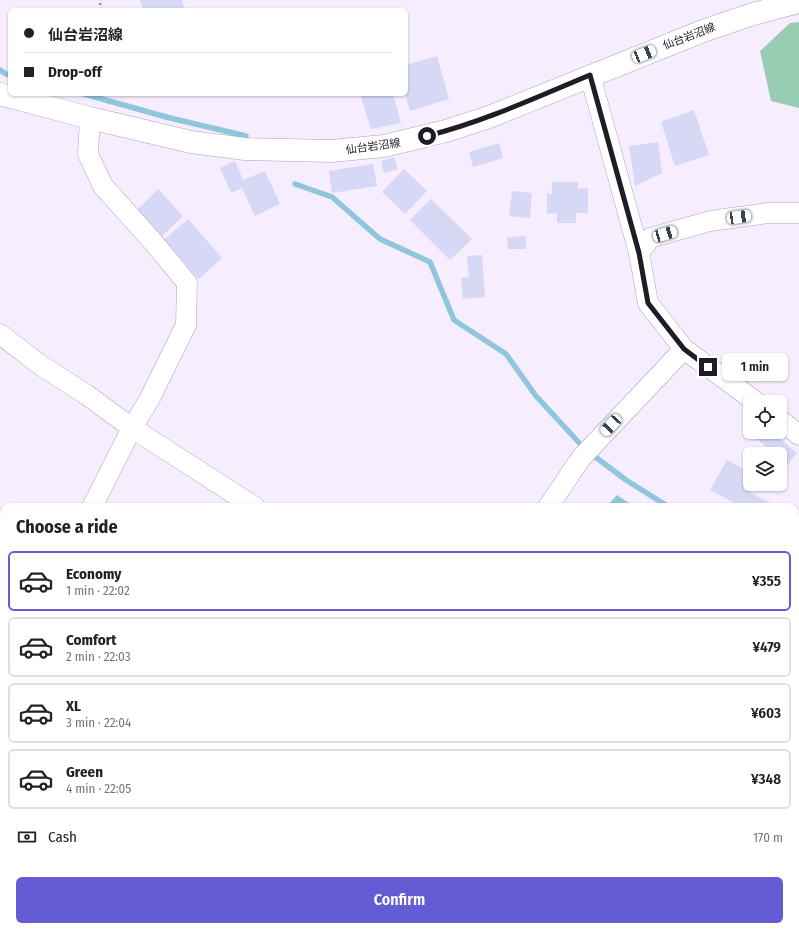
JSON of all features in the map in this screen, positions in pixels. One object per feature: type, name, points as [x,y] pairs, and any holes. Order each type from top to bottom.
[{"type":"main road","name":"仙台岩沼線","points":[[0,94],[90,118],[199,143],[245,149],[331,151],[384,146],[446,131],[489,117],[703,30],[753,14],[799,2]]},
{"type":"street","points":[[590,75],[639,253],[648,303],[684,349],[746,395]]},
{"type":"street","points":[[90,118],[88,154],[103,186],[154,243],[187,283],[186,325],[149,400],[132,428],[94,503]]},
{"type":"street","points":[[639,253],[650,238],[710,221],[768,213],[799,213]]},
{"type":"street","points":[[0,334],[39,364],[87,394],[132,428],[249,503]]},
{"type":"street","points":[[551,503],[581,458],[684,349]]},
{"type":"street","points":[[787,426],[799,435]]},
{"type":"green space","points":[[799,22],[799,108],[771,101],[760,51],[790,23]]},
{"type":"water","points":[[617,495],[629,503],[610,503]]},
{"type":"building","points":[[140,0],[182,0],[184,8],[142,8]]},
{"type":"building","points":[[437,56],[449,99],[410,111],[406,96],[408,96],[408,64]]},
{"type":"building","points":[[361,96],[394,96],[401,123],[371,129]]},
{"type":"building","points":[[694,110],[709,155],[675,166],[661,122]]},
{"type":"building","points":[[658,142],[662,173],[635,186],[629,146]]},
{"type":"building","points":[[499,143],[503,158],[473,167],[469,152]]},
{"type":"building","points":[[394,157],[398,169],[384,173],[381,161]]},
{"type":"building","points":[[235,161],[243,180],[265,171],[280,204],[255,216],[242,188],[231,193],[220,168]]},
{"type":"building","points":[[373,164],[377,186],[332,193],[329,171]]},
{"type":"building","points":[[404,169],[427,191],[405,214],[382,192]]},
{"type":"building","points":[[552,182],[578,182],[578,189],[588,188],[588,213],[576,213],[576,223],[557,223],[557,213],[547,214],[547,193],[552,194]]},
{"type":"building","points":[[158,189],[183,216],[159,239],[134,213]]},
{"type":"building","points":[[512,191],[532,193],[530,218],[509,216]]},
{"type":"building","points":[[431,199],[472,239],[450,260],[410,220]]},
{"type":"building","points":[[188,219],[222,258],[199,279],[164,240]]},
{"type":"building","points":[[526,236],[526,249],[508,249],[507,237]]},
{"type":"building","points":[[482,255],[485,297],[463,299],[461,278],[469,277],[467,256]]},
{"type":"building","points":[[757,439],[780,439],[797,453],[787,465],[787,447],[766,447]]},
{"type":"building","points":[[727,460],[743,468],[743,491],[750,491],[771,503],[734,503],[710,490]]},
{"type":"waterway","points":[[0,70],[8,74]]},
{"type":"waterway","points":[[91,96],[170,118],[246,136]]},
{"type":"waterway","points":[[295,184],[332,197],[380,239],[430,262],[454,320],[506,354],[536,396],[583,447]]},
{"type":"waterway","points":[[594,456],[626,480],[663,503]]},
{"type":"route","points":[[427,136],[489,117],[590,75],[639,253],[648,303],[684,349],[708,367]]}]
